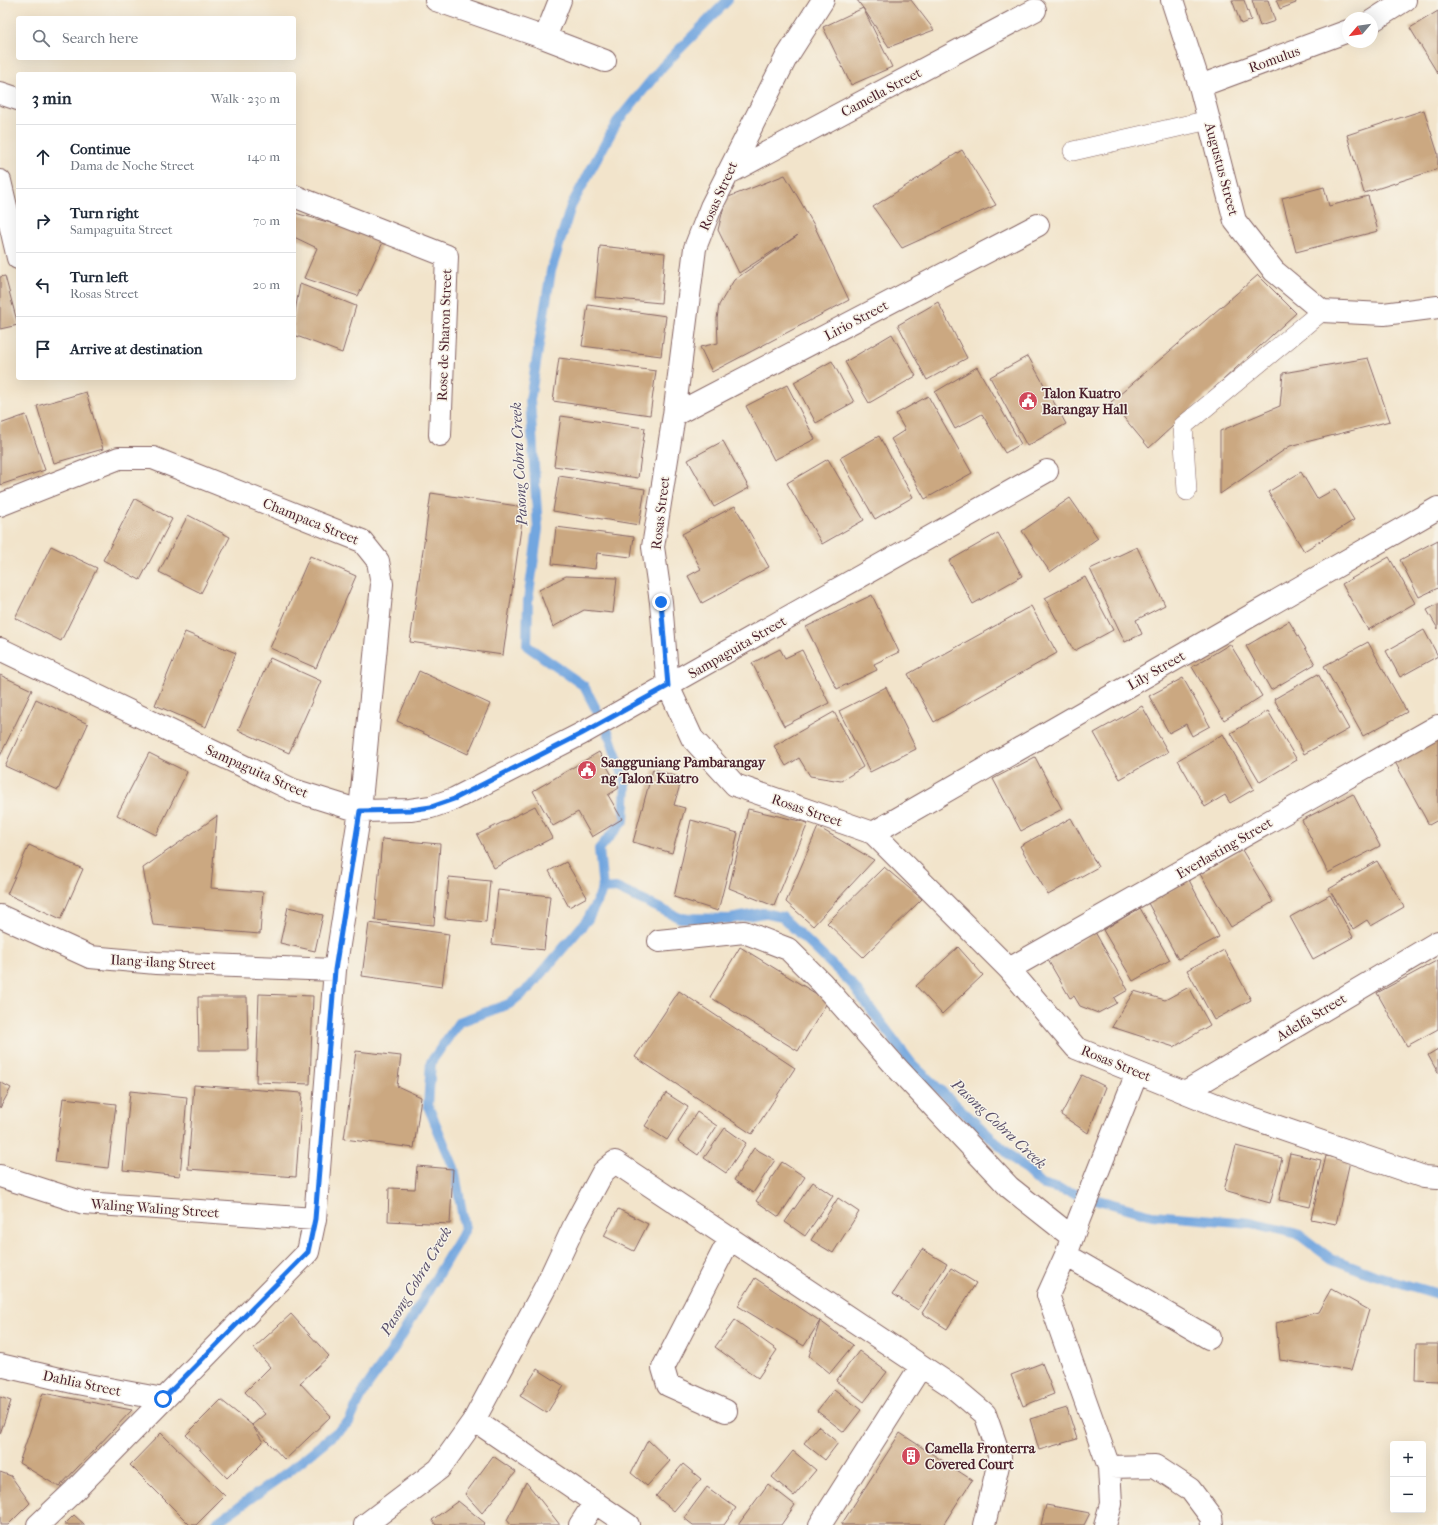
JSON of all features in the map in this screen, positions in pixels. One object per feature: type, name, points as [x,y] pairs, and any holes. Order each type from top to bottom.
[{"type":"street","points":[[436,0],[545,38],[605,62]]},
{"type":"street","points":[[545,38],[560,0]]},
{"type":"street","name":"Rosas Street","points":[[822,0],[786,58],[711,207],[695,248],[674,415],[653,547],[661,602],[668,686],[692,738],[735,785],[873,833],[1010,969],[1076,1048],[1229,1110],[1433,1174]]},
{"type":"street","name":"Augustus Street","points":[[1172,0],[1200,86],[1235,221],[1274,271],[1322,311]]},
{"type":"street","points":[[1378,17],[1405,0]]},
{"type":"street","name":"Camella Street","points":[[727,174],[1035,10]]},
{"type":"street","name":"Romulus","points":[[1200,86],[1342,33]]},
{"type":"street","points":[[0,93],[16,98]]},
{"type":"street","points":[[0,181],[16,249]]},
{"type":"street","name":"Rose de Sharon Street","points":[[296,197],[448,256],[440,435]]},
{"type":"street","name":"Lirio Street","points":[[674,415],[1038,225]]},
{"type":"street","points":[[1322,311],[1384,314],[1438,307]]},
{"type":"street","name":"Champaca Street","points":[[0,505],[119,458],[153,458],[362,541],[378,561],[382,584],[360,811],[335,970],[315,1219],[308,1252],[74,1491],[38,1525]]},
{"type":"street","name":"Sampaguita Street","points":[[0,649],[293,790],[360,811],[410,810],[431,807],[454,799],[581,734],[1047,471]]},
{"type":"street","name":"Lily Street","points":[[873,833],[1438,508]]},
{"type":"street","name":"Everlasting Street","points":[[1010,969],[1438,726]]},
{"type":"street","name":"Ilang-ilang Street","points":[[0,916],[90,957],[156,963],[335,970]]},
{"type":"street","points":[[659,941],[744,932],[788,949],[822,983],[898,1069],[1009,1187],[1072,1237],[1210,1338]]},
{"type":"street","name":"Adelfa Street","points":[[1185,1092],[1438,942]]},
{"type":"street","points":[[1105,1525],[1111,1504],[1109,1467],[1048,1295],[1138,1072]]},
{"type":"street","points":[[365,1525],[439,1469],[474,1420],[546,1286],[574,1226],[603,1172],[615,1162],[953,1387],[985,1414],[1000,1457],[984,1525]]},
{"type":"street","name":"Waling Waling Street","points":[[0,1176],[84,1203],[315,1219]]},
{"type":"street","points":[[726,1411],[668,1385],[663,1368],[730,1238]]},
{"type":"street","name":"Dahlia Street","points":[[0,1365],[77,1383],[163,1399]]},
{"type":"street","points":[[820,1525],[921,1366]]},
{"type":"street","points":[[474,1420],[628,1525]]},
{"type":"street","points":[[1109,1467],[1155,1466],[1190,1489],[1211,1517],[1212,1525]]},
{"type":"street","points":[[580,1525],[595,1502]]},
{"type":"lane","points":[[1074,151],[1209,120]]},
{"type":"lane","points":[[1188,491],[1183,426],[1322,311]]},
{"type":"building","points":[[857,0],[911,0],[934,30],[889,47]]},
{"type":"building","points":[[1232,0],[1244,0],[1251,20],[1241,24]]},
{"type":"building","points":[[1252,0],[1268,0],[1275,21],[1260,26]]},
{"type":"building","points":[[1276,0],[1295,0],[1296,3],[1280,9]]},
{"type":"building","points":[[863,8],[892,67],[851,85],[823,27]]},
{"type":"building","points":[[1438,11],[1438,74],[1410,28]]},
{"type":"building","points":[[1424,110],[1438,154],[1438,169],[1364,193],[1347,135]]},
{"type":"building","points":[[962,150],[996,205],[902,248],[873,207]]},
{"type":"building","points":[[785,175],[814,225],[849,300],[712,372],[700,347],[718,343],[717,319],[719,305],[734,280],[798,235],[739,273],[718,230],[726,198]]},
{"type":"building","points":[[1324,187],[1329,206],[1368,196],[1378,231],[1296,252],[1282,198]]},
{"type":"building","points":[[296,213],[385,238],[358,296],[304,278],[317,248],[296,238]]},
{"type":"building","points":[[600,246],[665,253],[661,303],[595,297]]},
{"type":"building","points":[[1258,275],[1296,313],[1149,448],[1111,402]]},
{"type":"building","points":[[5,276],[16,317],[16,325],[0,329],[0,277]]},
{"type":"building","points":[[300,284],[356,306],[342,353],[296,336],[296,306]]},
{"type":"building","points":[[938,302],[967,358],[927,380],[898,325]]},
{"type":"building","points":[[588,305],[666,316],[661,356],[582,346]]},
{"type":"building","points":[[892,334],[916,376],[869,403],[845,362]]},
{"type":"building","name":"Talon Kuatro Barangay Hall","points":[[1028,356],[1066,424],[1027,446],[990,377]]},
{"type":"building","points":[[559,358],[656,371],[650,415],[553,401]]},
{"type":"building","points":[[1368,358],[1390,421],[1290,446],[1220,494],[1220,431],[1280,406],[1283,373]]},
{"type":"building","points":[[832,361],[854,402],[816,423],[794,382]]},
{"type":"building","points":[[977,367],[1021,444],[1005,453],[982,414],[955,429],[935,392]]},
{"type":"building","points":[[787,385],[815,439],[774,460],[746,406]]},
{"type":"building","points":[[86,392],[103,449],[54,463],[37,406]]},
{"type":"building","points":[[928,396],[972,473],[925,499],[891,439],[905,430],[896,414]]},
{"type":"building","points":[[26,415],[45,470],[0,485],[0,424]]},
{"type":"building","points":[[561,416],[645,428],[638,478],[554,466]]},
{"type":"building","points":[[879,436],[913,497],[875,519],[840,458]]},
{"type":"building","points":[[723,441],[749,488],[714,507],[688,460]]},
{"type":"building","points":[[828,459],[864,520],[822,544],[787,483]]},
{"type":"building","points":[[1301,472],[1317,499],[1335,489],[1354,520],[1304,551],[1268,492]]},
{"type":"building","points":[[559,476],[645,489],[639,525],[553,511]]},
{"type":"building","points":[[431,493],[524,507],[503,655],[410,642]]},
{"type":"building","points":[[1070,498],[1098,538],[1050,572],[1022,531]]},
{"type":"building","points":[[135,499],[172,519],[140,580],[103,560]]},
{"type":"building","points":[[735,506],[769,567],[702,603],[688,576],[701,569],[682,534]]},
{"type":"building","points":[[188,515],[230,537],[201,593],[159,572]]},
{"type":"building","points":[[556,527],[634,537],[631,557],[597,553],[595,569],[552,564]]},
{"type":"building","points":[[998,533],[1022,576],[973,604],[949,561]]},
{"type":"building","points":[[1438,540],[1438,588],[1419,597],[1400,560]]},
{"type":"building","points":[[51,546],[97,568],[61,641],[15,618]]},
{"type":"building","points":[[1137,547],[1165,605],[1136,620],[1142,634],[1125,642],[1090,569]]},
{"type":"building","points":[[310,556],[356,576],[316,668],[270,648]]},
{"type":"building","points":[[1389,557],[1415,603],[1368,630],[1342,584]]},
{"type":"building","points":[[566,576],[617,578],[613,613],[584,610],[553,627],[539,590]]},
{"type":"building","points":[[1085,577],[1113,630],[1074,651],[1045,598]]},
{"type":"building","points":[[872,595],[899,652],[874,664],[877,670],[837,689],[806,627]]},
{"type":"building","points":[[1438,604],[1438,629],[1427,610]]},
{"type":"building","points":[[1031,606],[1057,653],[934,722],[908,674]]},
{"type":"building","points":[[1289,621],[1315,664],[1271,690],[1246,646]]},
{"type":"building","points":[[1424,630],[1438,656],[1400,677],[1386,651]]},
{"type":"building","points":[[185,632],[236,653],[206,727],[155,705]]},
{"type":"building","points":[[1368,642],[1407,712],[1363,736],[1324,666]]},
{"type":"building","points":[[1230,644],[1262,696],[1224,720],[1192,667]]},
{"type":"building","points":[[780,649],[785,658],[802,650],[829,703],[784,726],[752,663]]},
{"type":"building","points":[[270,658],[321,681],[289,753],[238,730]]},
{"type":"building","points":[[419,671],[490,704],[468,754],[397,721]]},
{"type":"building","points":[[1318,674],[1349,729],[1304,754],[1274,699]]},
{"type":"building","points":[[0,675],[32,690],[0,756]]},
{"type":"building","points":[[1183,678],[1210,726],[1192,736],[1186,724],[1169,733],[1149,696]]},
{"type":"building","points":[[886,687],[916,749],[870,772],[839,711]]},
{"type":"building","points":[[36,699],[88,724],[58,790],[5,766]]},
{"type":"building","points":[[1142,706],[1168,752],[1120,779],[1094,733]]},
{"type":"building","points":[[1268,711],[1297,760],[1260,782],[1231,733]]},
{"type":"building","points":[[834,712],[863,767],[841,781],[810,776],[799,758],[786,766],[774,746]]},
{"type":"building","points":[[1223,734],[1254,789],[1230,803],[1225,795],[1205,807],[1178,760]]},
{"type":"building","points":[[1438,739],[1438,820],[1429,825],[1395,762]]},
{"type":"building","points":[[599,752],[619,788],[608,795],[622,819],[592,837],[578,812],[553,826],[533,791]]},
{"type":"building","points":[[149,753],[187,772],[156,835],[117,815]]},
{"type":"building","points":[[1035,757],[1062,809],[1021,831],[993,779]]},
{"type":"building","points":[[653,769],[682,778],[674,805],[685,808],[672,853],[633,842]]},
{"type":"building","points":[[1353,794],[1380,846],[1328,873],[1302,820]]},
{"type":"building","points":[[535,806],[552,838],[494,868],[477,835]]},
{"type":"building","points":[[748,809],[808,823],[774,906],[729,888]]},
{"type":"building","points":[[217,816],[211,888],[263,892],[260,934],[153,925],[143,868]]},
{"type":"building","points":[[1071,818],[1098,867],[1048,895],[1020,846]]},
{"type":"building","points":[[691,820],[738,833],[718,911],[674,897]]},
{"type":"building","points":[[818,827],[874,860],[813,926],[786,902]]},
{"type":"building","points":[[382,839],[440,844],[434,925],[375,920]]},
{"type":"building","points":[[29,845],[83,869],[61,919],[7,894]]},
{"type":"building","points":[[1242,850],[1273,902],[1231,927],[1200,874]]},
{"type":"building","points":[[1377,861],[1404,907],[1371,926],[1367,920],[1353,929],[1329,889]]},
{"type":"building","points":[[566,862],[587,897],[569,907],[549,871]]},
{"type":"building","points":[[884,867],[922,899],[863,957],[827,923]]},
{"type":"building","points":[[449,877],[490,881],[486,922],[445,918]]},
{"type":"building","points":[[1189,880],[1219,937],[1178,959],[1148,903]]},
{"type":"building","points":[[498,890],[550,896],[544,950],[492,944]]},
{"type":"building","points":[[1330,895],[1353,937],[1313,959],[1290,917]]},
{"type":"building","points":[[288,907],[323,915],[315,951],[280,943]]},
{"type":"building","points":[[1140,908],[1170,960],[1133,981],[1103,930]]},
{"type":"building","points":[[369,923],[449,934],[442,987],[362,976]]},
{"type":"building","points":[[1095,932],[1128,990],[1114,998],[1117,1003],[1098,1013],[1080,1006],[1074,996],[1070,998],[1048,960]]},
{"type":"building","points":[[740,947],[828,1001],[798,1051],[710,997]]},
{"type":"building","points":[[958,947],[983,975],[942,1014],[916,986]]},
{"type":"building","points":[[1224,950],[1251,1000],[1214,1020],[1187,970]]},
{"type":"building","points":[[1438,960],[1438,1029],[1407,1046],[1377,993]]},
{"type":"building","points":[[1189,987],[1210,1025],[1174,1047],[1112,1027],[1134,991],[1165,1000]]},
{"type":"building","points":[[679,991],[795,1068],[752,1134],[635,1057]]},
{"type":"building","points":[[259,994],[313,996],[310,1084],[256,1082]]},
{"type":"building","points":[[198,997],[247,997],[248,1050],[199,1050]]},
{"type":"building","points":[[1438,1049],[1438,1073],[1428,1055]]},
{"type":"building","points":[[356,1051],[401,1056],[397,1086],[421,1097],[414,1148],[344,1139]]},
{"type":"building","points":[[1082,1075],[1106,1087],[1088,1133],[1061,1115]]},
{"type":"building","points":[[0,1082],[11,1088],[0,1108]]},
{"type":"building","points":[[194,1085],[302,1093],[296,1177],[188,1169]]},
{"type":"building","points":[[130,1091],[187,1097],[180,1176],[123,1170]]},
{"type":"building","points":[[666,1093],[688,1107],[667,1140],[645,1126]]},
{"type":"building","points":[[63,1098],[116,1104],[108,1168],[55,1162]]},
{"type":"building","points":[[697,1112],[717,1126],[698,1155],[678,1141]]},
{"type":"building","points":[[725,1128],[746,1143],[726,1173],[704,1158]]},
{"type":"building","points":[[1236,1146],[1282,1158],[1270,1203],[1224,1190]]},
{"type":"building","points":[[754,1148],[775,1160],[753,1193],[734,1180]]},
{"type":"building","points":[[1290,1153],[1321,1160],[1310,1207],[1279,1200]]},
{"type":"building","points":[[1326,1156],[1350,1161],[1336,1224],[1311,1219]]},
{"type":"building","points":[[782,1162],[805,1177],[779,1217],[756,1201]]},
{"type":"building","points":[[417,1166],[453,1169],[450,1224],[388,1221],[389,1188],[415,1189]]},
{"type":"building","points":[[813,1182],[833,1196],[805,1236],[785,1222]]},
{"type":"building","points":[[838,1198],[859,1212],[833,1253],[811,1240]]},
{"type":"building","points":[[618,1209],[648,1224],[634,1251],[604,1236]]},
{"type":"building","points":[[922,1249],[947,1264],[918,1310],[893,1294]]},
{"type":"building","points":[[951,1268],[976,1283],[947,1329],[922,1313]]},
{"type":"building","points":[[755,1278],[820,1321],[804,1346],[738,1306]]},
{"type":"building","points":[[1331,1289],[1369,1310],[1351,1370],[1280,1360],[1276,1323],[1318,1312]]},
{"type":"building","points":[[291,1314],[329,1356],[300,1383],[331,1416],[285,1460],[252,1425],[265,1414],[245,1392],[270,1367],[254,1348]]},
{"type":"building","points":[[735,1320],[777,1350],[758,1378],[715,1347]]},
{"type":"building","points":[[820,1321],[853,1345],[830,1373],[809,1356]]},
{"type":"building","points":[[1416,1344],[1438,1344],[1438,1381],[1415,1380]]},
{"type":"building","points":[[859,1351],[887,1372],[864,1402],[836,1381]]},
{"type":"building","points":[[1042,1363],[1054,1394],[1023,1406],[1011,1375]]},
{"type":"building","points":[[537,1369],[564,1386],[547,1413],[520,1396]]},
{"type":"building","points":[[834,1389],[861,1410],[844,1432],[817,1411]]},
{"type":"building","points":[[43,1393],[132,1410],[59,1487],[19,1463]]},
{"type":"building","points":[[0,1397],[11,1401],[0,1434]]},
{"type":"building","points":[[221,1400],[252,1425],[263,1442],[227,1478],[186,1435]]},
{"type":"building","points":[[1067,1408],[1077,1439],[1039,1450],[1030,1419]]},
{"type":"building","points":[[818,1426],[838,1443],[825,1460],[804,1443]]},
{"type":"building","points":[[161,1433],[225,1496],[196,1525],[190,1525],[130,1465]]},
{"type":"building","name":"Camella Fronterra Covered Court","points":[[900,1433],[972,1480],[943,1525],[841,1525]]},
{"type":"building","points":[[648,1440],[670,1461],[647,1486],[631,1473]]},
{"type":"building","points":[[793,1451],[816,1470],[794,1496],[772,1477]]},
{"type":"building","points":[[493,1456],[516,1472],[482,1513],[465,1494]]},
{"type":"building","points":[[683,1464],[701,1479],[674,1511],[656,1496]]},
{"type":"building","points":[[0,1472],[11,1476],[30,1503],[8,1525],[0,1525]]},
{"type":"building","points":[[526,1482],[560,1525],[511,1525],[507,1520]]},
{"type":"building","points":[[768,1484],[795,1505],[781,1525],[738,1525]]},
{"type":"building","points":[[707,1487],[736,1508],[724,1525],[693,1525],[684,1518]]},
{"type":"building","points":[[458,1501],[485,1523],[483,1525],[436,1525],[432,1520]]},
{"type":"building","points":[[1046,1505],[1090,1513],[1084,1525],[1041,1525]]},
{"type":"building","points":[[74,1515],[85,1525],[64,1525]]},
{"type":"waterway","name":"Pasong Cobra Creek","points":[[213,1525],[289,1471],[349,1422],[365,1389],[396,1345],[465,1229],[454,1168],[428,1106],[431,1062],[459,1022],[509,1004],[530,987],[588,919],[603,889],[599,849],[624,820],[626,784],[608,732],[584,686],[527,646],[528,601],[538,529],[530,400],[551,271],[571,206],[617,122],[663,66],[728,0]]},
{"type":"waterway","name":"Pasong Cobra Creek","points":[[603,889],[616,888],[680,918],[730,919],[763,913],[782,917],[851,983],[912,1064],[1041,1184],[1152,1215],[1251,1223],[1298,1234],[1330,1258],[1374,1275],[1438,1294]]},
{"type":"place","name":"Talon Kuatro Barangay Hall","points":[[1028,401]]},
{"type":"place","name":"Sangguniang Pambarangay ng Talon Kuatro","points":[[587,770]]},
{"type":"place","name":"Camella Fronterra Covered Court","points":[[911,1456]]},
{"type":"route","points":[[163,1399],[308,1252],[315,1219],[335,970],[360,811],[410,810],[431,807],[454,799],[581,734],[668,686],[661,602]]}]
